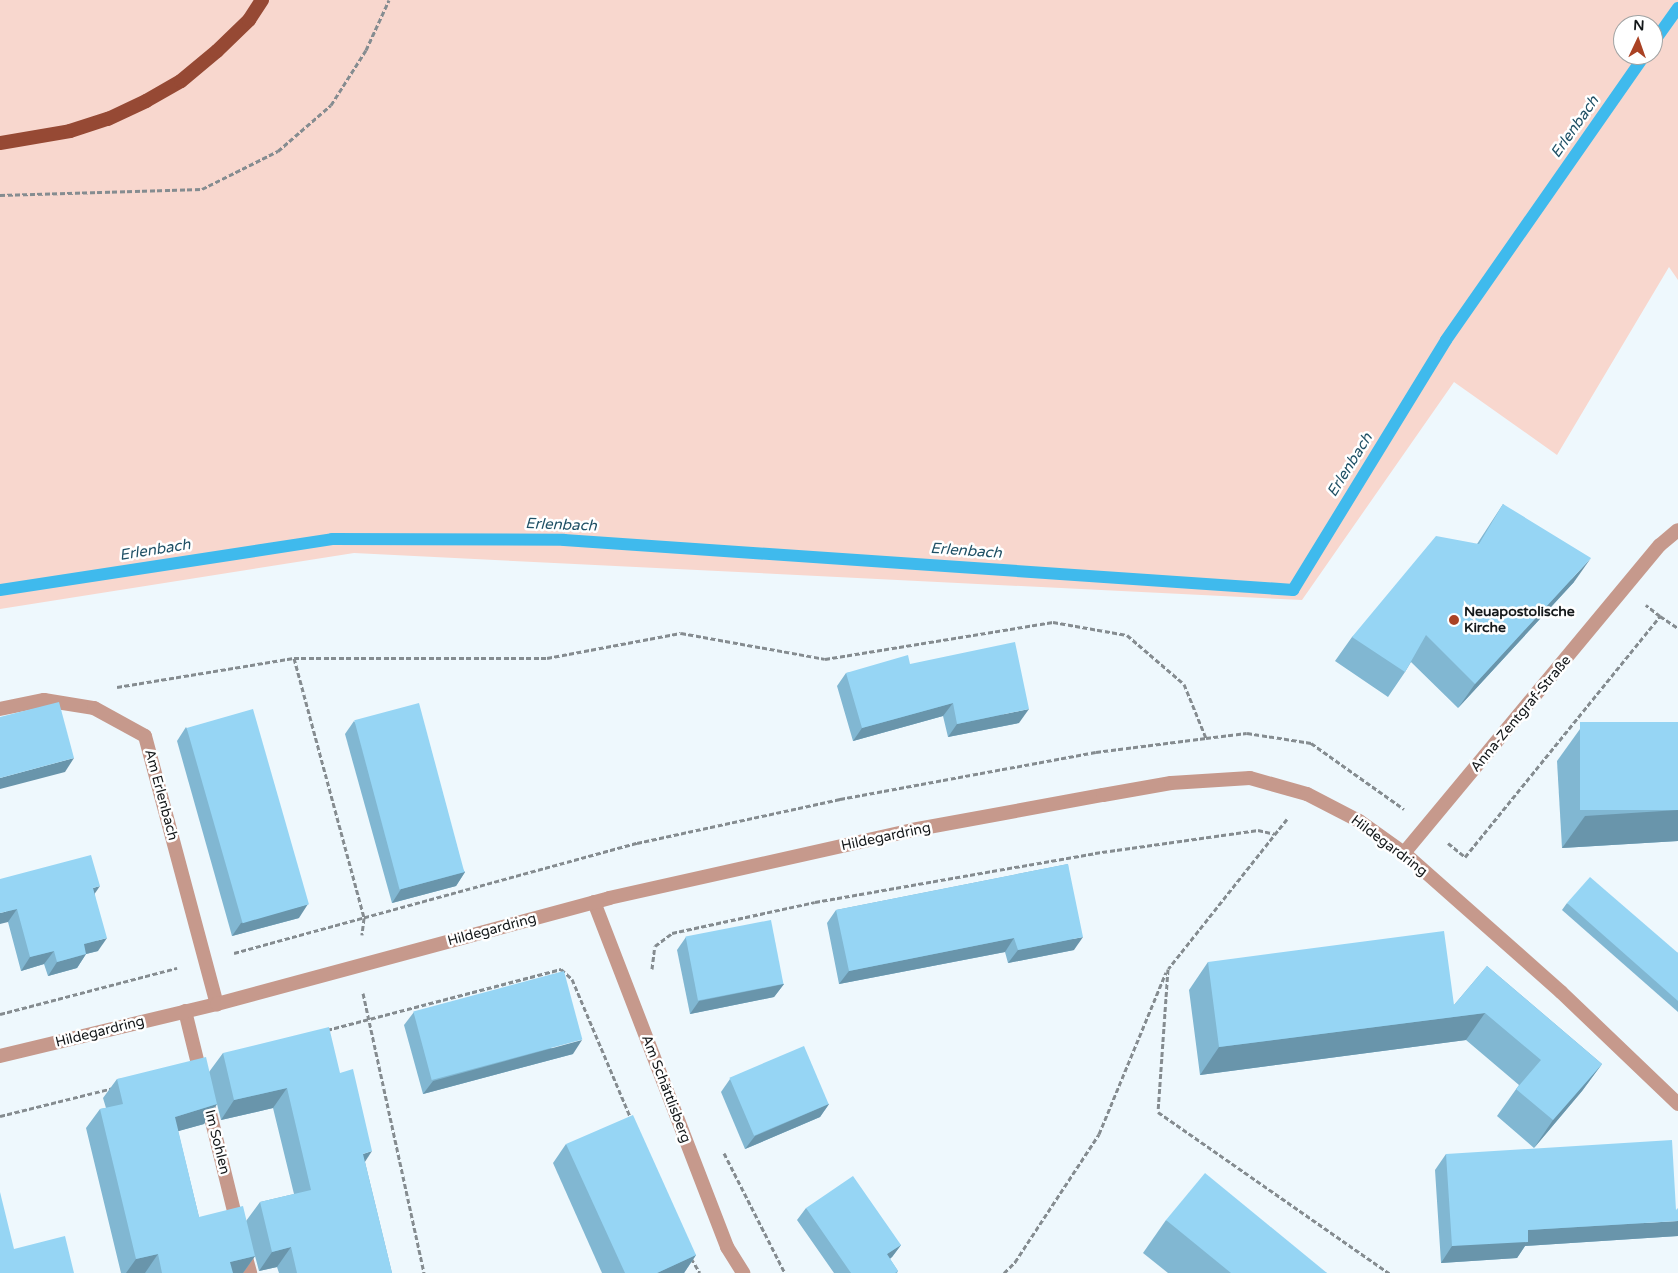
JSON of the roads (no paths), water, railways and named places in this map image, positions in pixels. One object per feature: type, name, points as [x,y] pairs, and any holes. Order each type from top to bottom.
[{"type":"main road","points":[[0,143],[70,131],[108,119],[146,101],[180,81],[217,51],[249,20],[262,0]]},
{"type":"street","name":"Anna-Zentgraf-Straße","points":[[1404,853],[1660,545],[1678,530]]},
{"type":"street","name":"Am Erlenbach","points":[[0,710],[44,700],[94,708],[145,736],[217,1004]]},
{"type":"street","name":"Hildegardring","points":[[0,1056],[217,1004],[594,902],[912,830],[1171,782],[1250,778],[1307,794],[1359,821],[1404,853],[1561,992],[1678,1104]]},
{"type":"street","name":"Am Schättlisberg","points":[[594,902],[727,1247],[743,1273]]},
{"type":"street","name":"Im Sohlen","points":[[185,1011],[250,1273]]},
{"type":"waterway","name":"Erlenbach","points":[[1663,29],[1678,8]]},
{"type":"waterway","name":"Erlenbach","points":[[0,590],[332,539],[564,540],[1293,590],[1446,340],[1638,65]]},
{"type":"place","name":"Neuapostolische Kirche","points":[[1454,620]]}]
